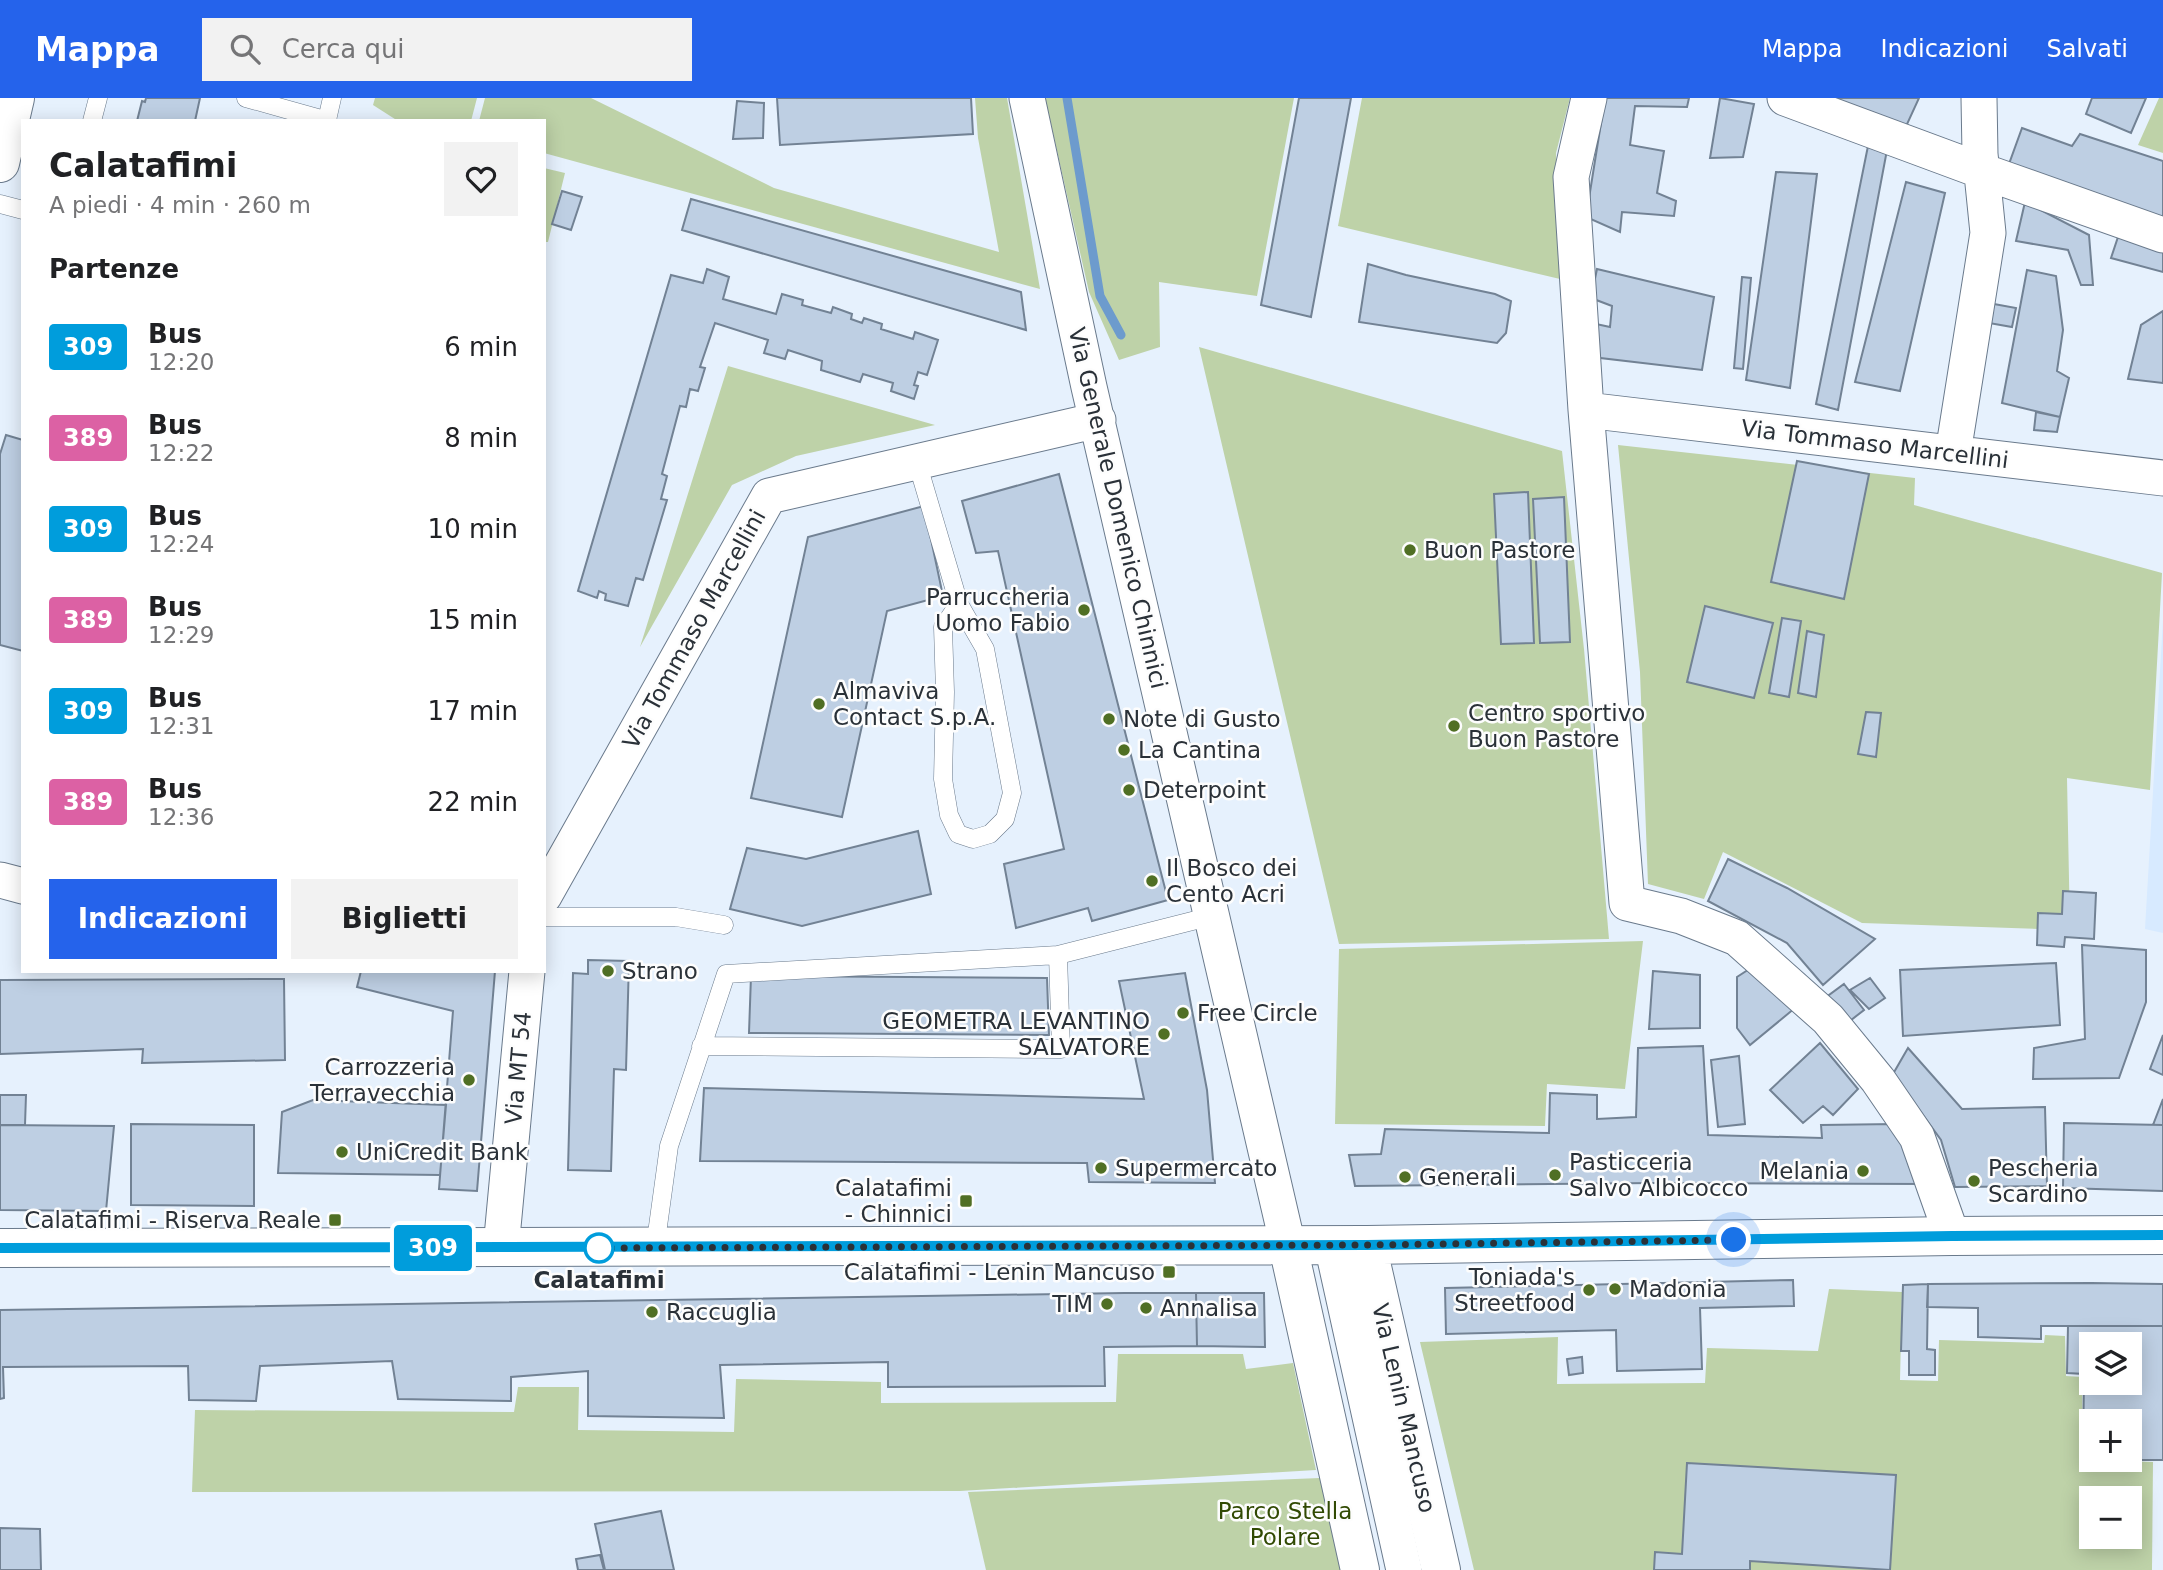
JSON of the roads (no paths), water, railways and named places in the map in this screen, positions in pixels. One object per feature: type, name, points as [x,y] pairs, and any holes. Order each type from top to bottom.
[{"type":"main road","points":[[0,163],[15,98]]},
{"type":"main road","points":[[0,1248],[1350,1245],[2163,1235]]},
{"type":"main road","points":[[1288,1245],[1360,1570]]},
{"type":"main road","name":"Via Lenin Mancuso","points":[[1350,1245],[1441,1570]]},
{"type":"street","name":"Via Generale Domenico Chinnici","points":[[1027,98],[1098,420],[1288,1245]]},
{"type":"street","points":[[1589,98],[1571,177],[1586,410],[1627,903],[1681,916],[1737,938],[1828,1019],[1878,1080],[1917,1138],[1952,1236]]},
{"type":"street","points":[[1785,98],[2163,235]]},
{"type":"street","points":[[1953,453],[1988,233],[1979,98]]},
{"type":"street","name":"Via Tommaso Marcellini","points":[[1586,410],[2163,478]]},
{"type":"street","name":"Via Tommaso Marcellini","points":[[549,881],[769,496],[1098,420]]},
{"type":"street","points":[[0,861],[21,862]]},
{"type":"street","points":[[0,880],[21,885]]},
{"type":"street","name":"Via MT 54","points":[[501,1248],[527,973]]},
{"type":"street","name":"Via Lenin Mancuso","points":[[1350,1245],[1404,1570]]},
{"type":"lane","points":[[93,119],[98,98]]},
{"type":"lane","points":[[246,98],[320,119]]},
{"type":"lane","points":[[327,119],[332,98]]},
{"type":"lane","points":[[0,204],[21,209]]},
{"type":"lane","points":[[917,462],[959,604],[985,649],[1012,793],[1005,819],[990,834],[973,839],[958,834],[949,815],[943,779],[943,627],[959,604]]},
{"type":"lane","points":[[655,1248],[668,1146],[726,974],[1058,955],[1212,916]]},
{"type":"lane","points":[[546,918],[676,917],[724,925]]},
{"type":"lane","points":[[701,1046],[1061,1049],[1058,955]]},
{"type":"waterway","points":[[1067,98],[1100,296],[1121,335]]},
{"type":"place","name":"Buon Pastore","points":[[1410,550]]},
{"type":"place","name":"Parruccheria Uomo Fabio","points":[[1084,610]]},
{"type":"place","name":"Almaviva Contact S.p.A.","points":[[819,704]]},
{"type":"place","name":"Note di Gusto","points":[[1109,719]]},
{"type":"place","name":"Centro sportivo Buon Pastore","points":[[1454,726]]},
{"type":"place","name":"La Cantina","points":[[1124,750]]},
{"type":"place","name":"Deterpoint","points":[[1129,790]]},
{"type":"place","name":"Il Bosco dei Cento Acri","points":[[1152,881]]},
{"type":"place","name":"Strano","points":[[608,971]]},
{"type":"place","name":"Free Circle","points":[[1183,1013]]},
{"type":"place","name":"GEOMETRA LEVANTINO SALVATORE","points":[[1164,1034]]},
{"type":"place","name":"Carrozzeria Terravecchia","points":[[469,1080]]},
{"type":"place","name":"UniCredit Bank","points":[[342,1152]]},
{"type":"place","name":"Supermercato","points":[[1101,1168]]},
{"type":"place","name":"Melania","points":[[1863,1171]]},
{"type":"place","name":"Pasticceria Salvo Albicocco","points":[[1555,1175]]},
{"type":"place","name":"Generali","points":[[1405,1177]]},
{"type":"place","name":"Pescheria Scardino","points":[[1974,1181]]},
{"type":"place","name":"Calatafimi - Chinnici","points":[[966,1201]]},
{"type":"place","name":"Calatafimi - Riserva Reale","points":[[335,1220]]},
{"type":"place","name":"Calatafimi","points":[[599,1248]]},
{"type":"place","name":"Calatafimi - Lenin Mancuso","points":[[1169,1272]]},
{"type":"place","name":"Madonia","points":[[1615,1289]]},
{"type":"place","name":"Toniada's Streetfood","points":[[1589,1290]]},
{"type":"place","name":"TIM","points":[[1107,1304]]},
{"type":"place","name":"Annalisa","points":[[1146,1308]]},
{"type":"place","name":"Raccuglia","points":[[652,1312]]},
{"type":"park label","name":"Parco Stella Polare","points":[[1285,1524]]}]
